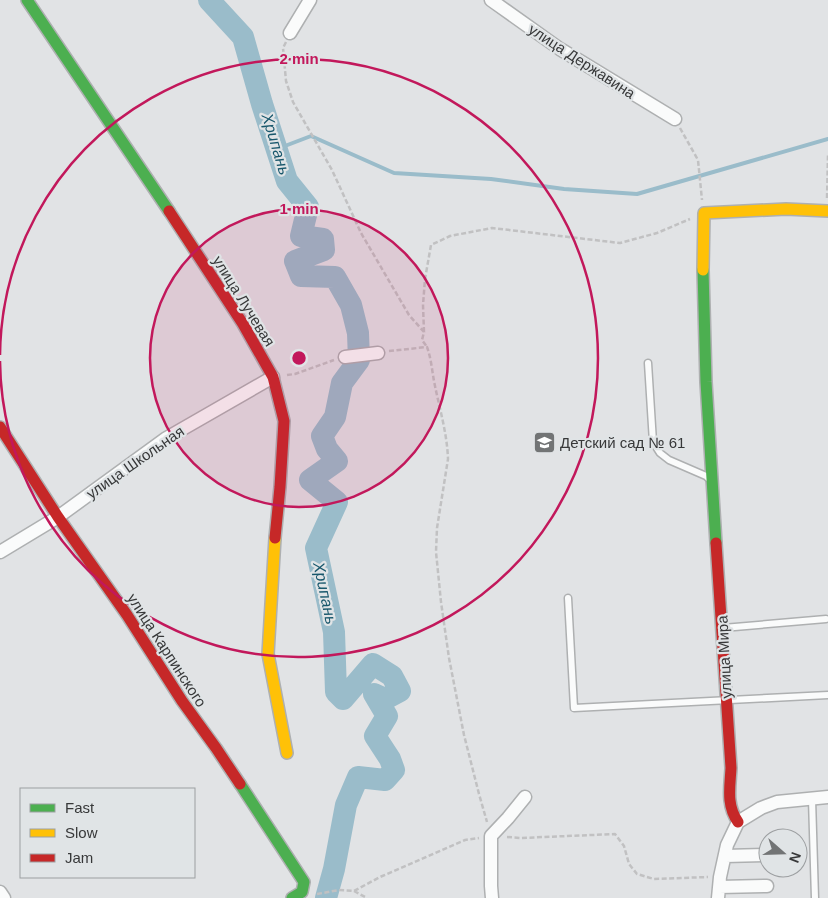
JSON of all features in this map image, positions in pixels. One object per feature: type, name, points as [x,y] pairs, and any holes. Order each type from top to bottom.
[{"type":"street","name":"улица Лучевая","points":[[27,0],[195,250],[243,324],[273,377],[284,422],[268,654],[287,754]]},
{"type":"street","points":[[290,33],[310,0]]},
{"type":"street","name":"улица Державина","points":[[491,0],[560,49],[675,119]]},
{"type":"street","points":[[704,213],[786,209],[827,210]]},
{"type":"street","name":"улица Мира","points":[[704,213],[703,290],[706,373],[731,768],[729,797],[732,815],[738,822]]},
{"type":"street","points":[[345,357],[378,352]]},
{"type":"street","name":"улица Школьная","points":[[0,552],[58,516],[165,439],[273,377]]},
{"type":"street","name":"улица Карпинского","points":[[0,426],[58,516],[127,615],[182,701],[216,748],[304,882],[297,895]]},
{"type":"street","points":[[767,886],[719,887],[727,845],[738,822],[761,808],[777,802],[828,797]]},
{"type":"street","points":[[492,898],[491,836],[525,798]]},
{"type":"street","points":[[725,856],[758,855]]},
{"type":"street","points":[[0,892],[4,898]]},
{"type":"lane","points":[[648,363],[653,442],[664,457],[706,476],[714,486]]},
{"type":"lane","points":[[568,598],[574,708],[828,695]]},
{"type":"lane","points":[[722,628],[826,619]]},
{"type":"lane","points":[[812,799],[815,898]]},
{"type":"path","points":[[290,33],[283,48],[286,81],[293,102],[332,170],[361,233],[409,315],[424,332]]},
{"type":"path","points":[[491,836],[464,735],[441,602],[436,552],[437,528],[448,448],[428,347],[422,340],[424,332],[423,305],[431,245],[450,236],[492,228],[620,243],[657,233],[704,213],[698,160],[675,119]]},
{"type":"path","points":[[827,210],[828,155]]},
{"type":"path","points":[[378,352],[428,347]]},
{"type":"path","points":[[273,377],[295,374],[345,357]]},
{"type":"path","points":[[354,892],[380,877],[464,840],[491,836],[521,838],[615,834],[624,846],[629,864],[637,874],[654,879],[719,887]]},
{"type":"path","points":[[297,895],[338,890],[354,892],[367,898]]},
{"type":"waterway","name":"Хрипань","points":[[209,0],[243,37],[287,181],[308,207],[301,236],[323,239],[324,250],[295,261],[301,276],[335,277],[351,305],[358,333],[359,360],[342,383],[335,417],[322,436],[327,449],[337,461],[310,480],[337,502],[316,548],[334,632],[336,692],[343,699],[373,664],[392,676],[400,691],[385,699],[374,694],[387,716],[375,736],[390,759],[394,770],[385,780],[358,777],[346,805],[334,869],[326,898]]},
{"type":"waterway","points":[[277,149],[311,136],[394,173],[491,179],[564,189],[637,194],[828,139]]},
{"type":"traffic: fast","points":[[27,0],[169,211]]},
{"type":"traffic: fast","points":[[703,270],[706,382],[716,543]]},
{"type":"traffic: fast","points":[[240,784],[304,882],[302,892],[292,898]]},
{"type":"traffic: slow","points":[[703,270],[704,213],[786,209],[828,211]]},
{"type":"traffic: slow","points":[[275,538],[268,654],[287,753]]},
{"type":"traffic: jam","points":[[169,211],[243,324],[273,377],[284,421],[275,538]]},
{"type":"traffic: jam","points":[[0,427],[58,517],[127,615],[182,701],[240,784]]},
{"type":"traffic: jam","points":[[716,543],[731,768],[730,802],[738,822]]},
{"type":"place","name":"Детский сад № 61","points":[[544,442]]}]
